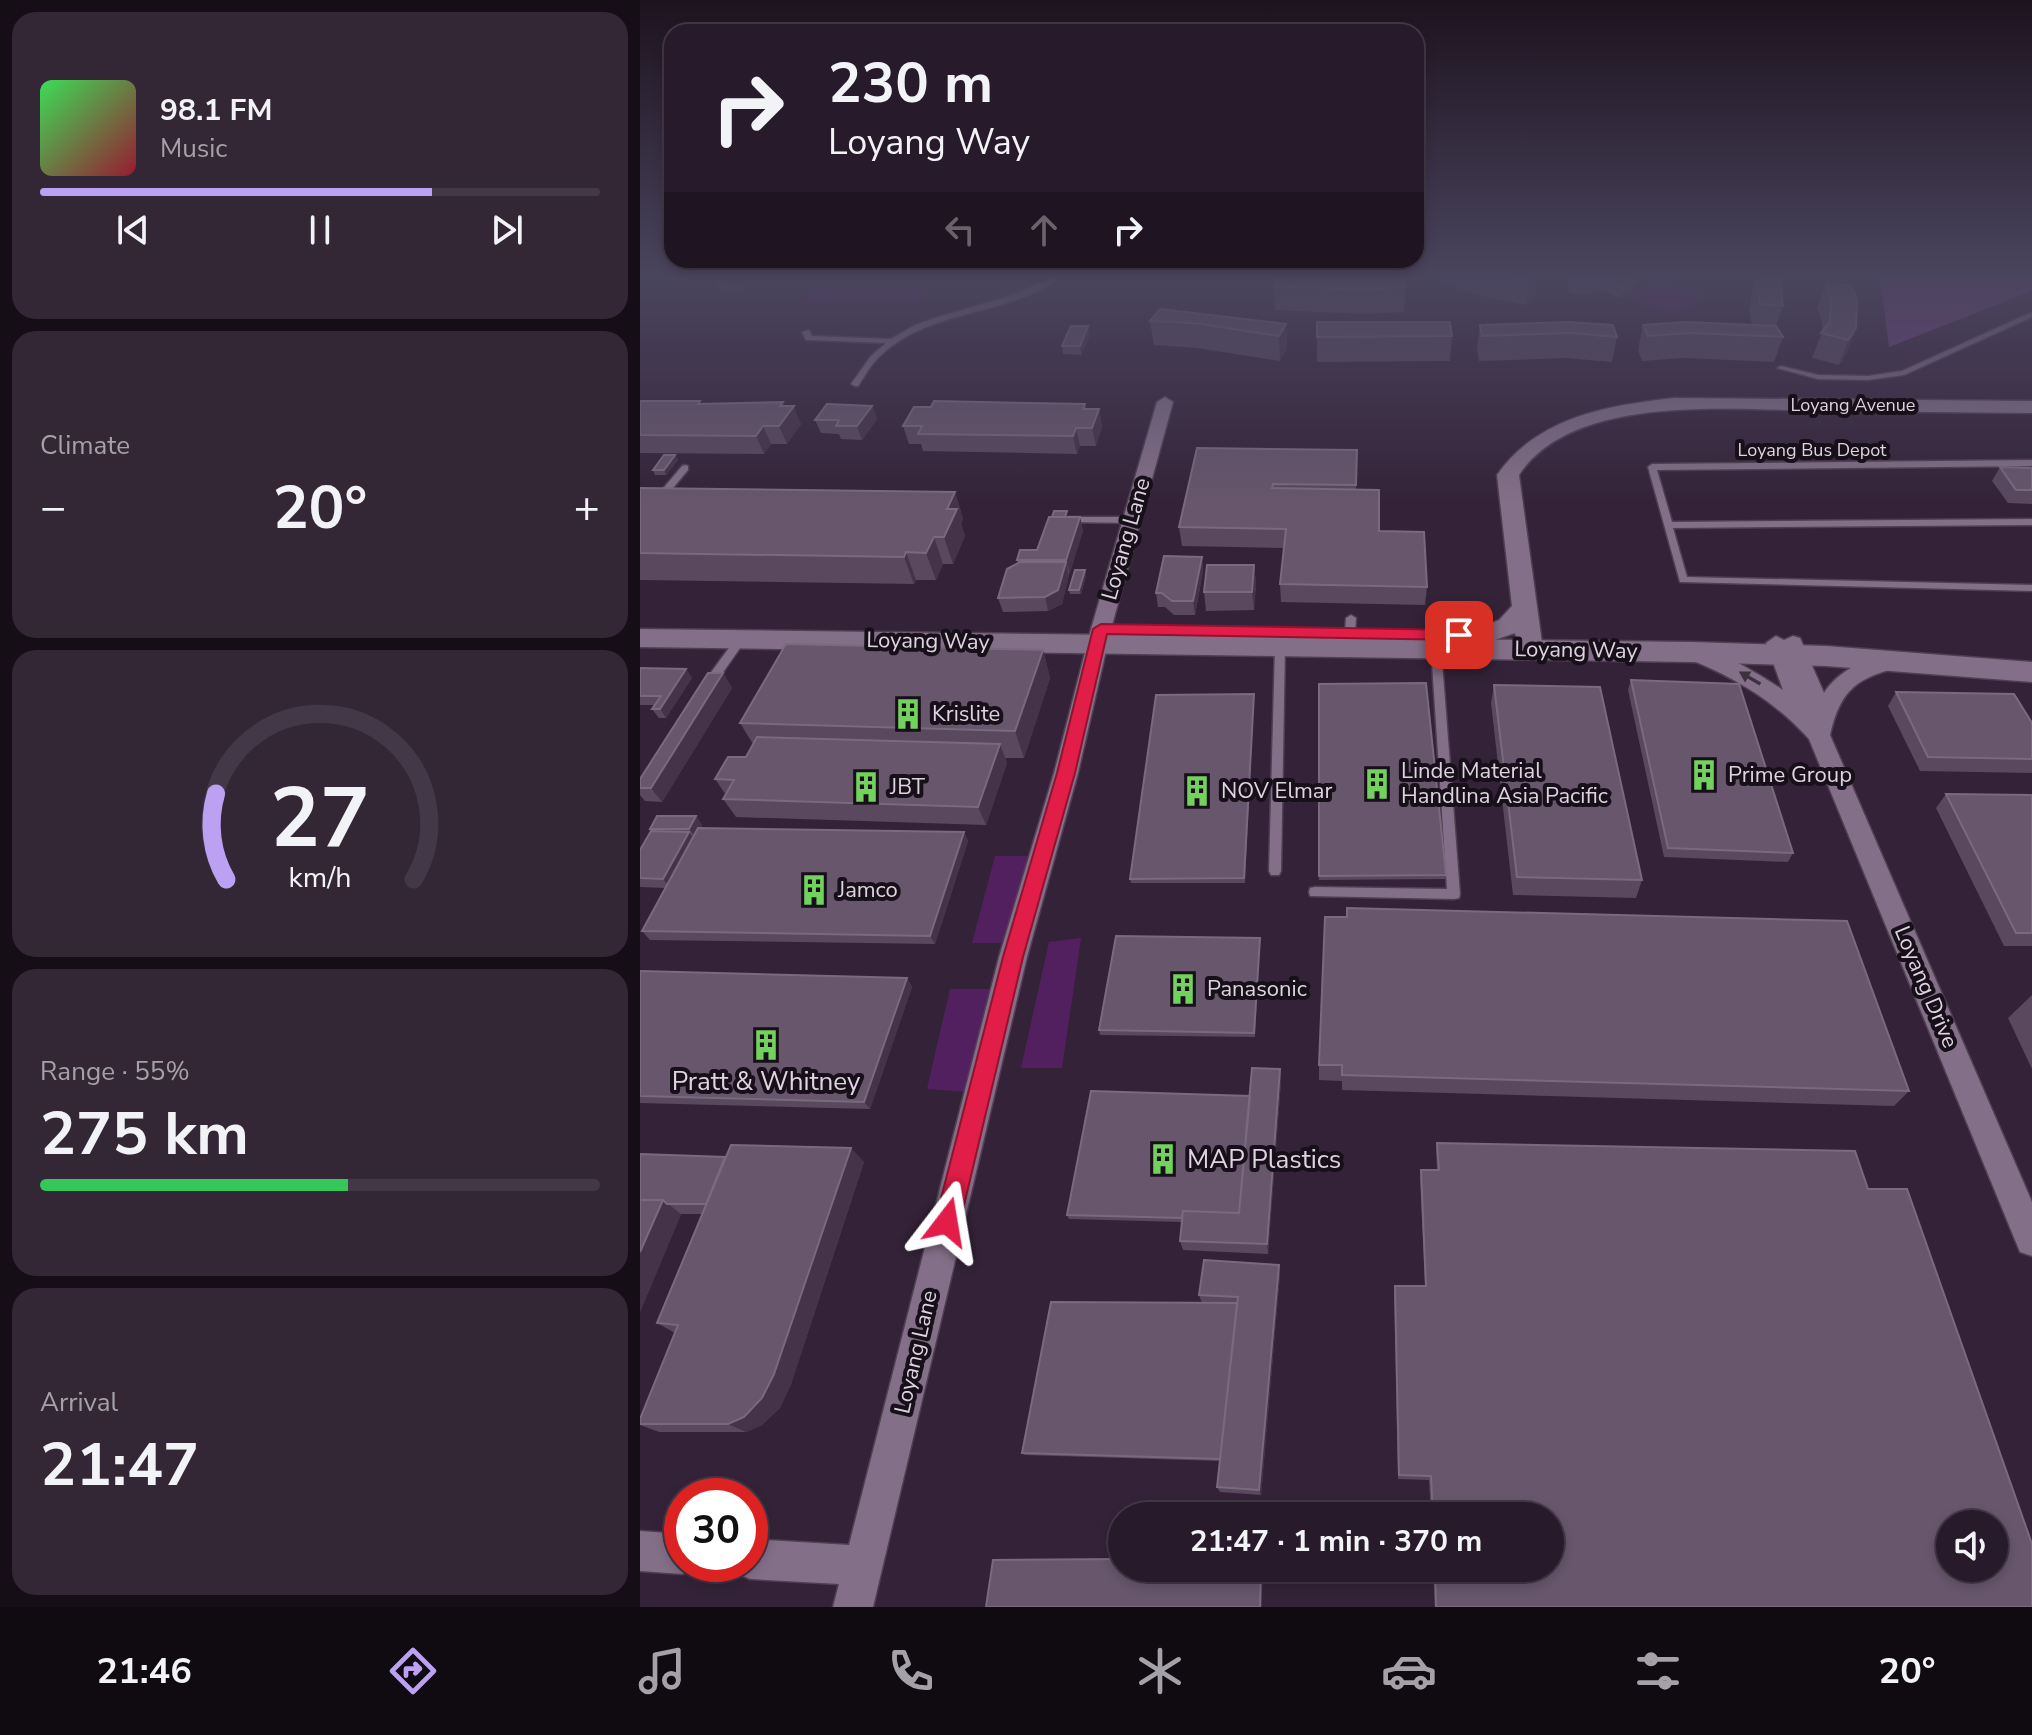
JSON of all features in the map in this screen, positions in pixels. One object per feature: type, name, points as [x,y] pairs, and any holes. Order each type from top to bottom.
[{"type":"main road","name":"Loyang Way","points":[[640,624],[1099,636],[1280,646],[1436,648],[1527,631],[1691,652],[1919,647],[2032,657]]},
{"type":"main road","name":"Loyang Way","points":[[640,638],[741,639],[794,648],[1350,625],[1486,635],[1527,631],[1787,649],[2032,672]]},
{"type":"street","name":"Loyang Lane","points":[[853,1607],[1013,957],[1066,773],[1099,636],[1165,402]]},
{"type":"street","name":"Loyang Avenue","points":[[1527,631],[1509,490],[1518,479],[1522,465],[1536,449],[1552,439],[1613,419],[1675,404],[2032,407]]},
{"type":"street","name":"Loyang Drive","points":[[1787,649],[2032,1240]]},
{"type":"street","points":[[1691,652],[1755,680],[1815,722],[1828,699],[1853,675],[1868,667],[1899,661]]},
{"type":"street","points":[[640,1551],[664,1553]]},
{"type":"street","points":[[768,1560],[863,1566]]},
{"type":"lane","points":[[855,384],[878,353]]},
{"type":"lane","points":[[1781,368],[1818,377],[1868,378],[1904,373],[1947,353]]},
{"type":"lane","name":"Loyang Bus Depot","points":[[2032,463],[1652,467],[1683,580],[2032,588]]},
{"type":"lane","points":[[657,502],[685,468]]},
{"type":"lane","points":[[1067,520],[1132,520]]},
{"type":"lane","points":[[1668,525],[2032,522]]},
{"type":"lane","points":[[702,694],[741,639]]},
{"type":"lane","points":[[1275,871],[1280,646]]},
{"type":"lane","points":[[1315,892],[1454,894],[1436,648]]},
{"type":"shaded area","points":[[995,856],[1030,856],[1009,943],[972,943]]},
{"type":"shaded area","points":[[1081,938],[1062,1068],[1021,1068],[1049,942]]},
{"type":"shaded area","points":[[950,989],[993,989],[969,1092],[927,1089]]},
{"type":"building","points":[[640,401],[700,401],[698,404],[783,402],[780,406],[794,406],[779,426],[763,426],[756,436],[640,435]]},
{"type":"building","points":[[934,401],[1085,404],[1083,409],[1099,409],[1092,428],[1076,428],[1073,436],[918,434],[922,426],[903,426],[914,407],[931,407]]},
{"type":"building","points":[[827,404],[872,406],[857,426],[836,426],[839,420],[815,420]]},
{"type":"building","points":[[1197,448],[1357,450],[1356,485],[1273,484],[1272,488],[1379,490],[1379,531],[1424,532],[1427,587],[1280,584],[1286,529],[1179,527]]},
{"type":"building","points":[[664,455],[675,455],[664,470],[653,470]]},
{"type":"building","points":[[2000,467],[2032,468],[2032,490],[2016,490]]},
{"type":"building","points":[[640,488],[955,492],[947,509],[957,509],[944,537],[934,537],[926,553],[906,552],[904,557],[640,553]]},
{"type":"building","points":[[1054,511],[1067,511],[1065,517],[1052,517]]},
{"type":"building","points":[[1049,517],[1080,517],[1066,560],[1017,560],[1020,550],[1037,550]]},
{"type":"building","points":[[1164,556],[1202,557],[1193,601],[1172,601],[1162,593],[1156,593]]},
{"type":"building","points":[[1020,562],[1066,562],[1058,590],[1045,597],[998,598],[1007,569]]},
{"type":"building","points":[[1207,565],[1254,565],[1252,592],[1204,592]]},
{"type":"building","points":[[1075,570],[1085,570],[1079,590],[1069,590]]},
{"type":"building","points":[[786,644],[1043,650],[1015,731],[740,723]]},
{"type":"building","points":[[640,668],[686,669],[660,709],[652,709],[661,696],[640,696]]},
{"type":"building","points":[[708,673],[723,673],[651,788],[640,788],[640,779]]},
{"type":"building","name":"Prime Group","points":[[1631,680],[1739,684],[1793,853],[1668,848]]},
{"type":"building","name":"Linde Material Handlina Asia Pacific","points":[[1426,683],[1446,875],[1319,876],[1319,684]]},
{"type":"building","points":[[1494,685],[1600,687],[1642,880],[1517,877]]},
{"type":"building","points":[[1896,692],[2014,694],[2032,723],[2032,759],[1928,757]]},
{"type":"building","name":"NOV Elmar","points":[[1254,694],[1244,878],[1130,879],[1156,695]]},
{"type":"building","name":"JBT","points":[[757,737],[1000,744],[978,807],[723,799],[734,780],[715,779],[728,757],[746,757]]},
{"type":"building","points":[[1946,794],[2032,795],[2032,933],[2016,933]]},
{"type":"building","points":[[657,816],[696,816],[689,829],[650,829]]},
{"type":"building","name":"Jamco","points":[[698,828],[964,832],[930,936],[642,931]]},
{"type":"building","points":[[651,831],[689,832],[663,879],[640,878],[640,850]]},
{"type":"building","points":[[1347,908],[1847,921],[1909,1091],[1342,1075],[1342,1065],[1319,1065],[1325,917],[1347,917]]},
{"type":"building","name":"Panasonic","points":[[1116,936],[1260,938],[1254,1033],[1099,1030]]},
{"type":"building","name":"Pratt & Whitney","points":[[640,971],[907,978],[864,1102],[640,1096]]},
{"type":"building","points":[[1252,1068],[1280,1069],[1267,1244],[1180,1241],[1183,1211],[1239,1213]]},
{"type":"building","name":"MAP Plastics","points":[[1091,1091],[1250,1096],[1239,1213],[1183,1211],[1182,1218],[1067,1215]]},
{"type":"building","points":[[1437,1143],[1855,1151],[1868,1189],[1907,1189],[2032,1544],[2032,1607],[1436,1607],[1435,1582],[1564,1582],[1564,1502],[1432,1502],[1431,1476],[1399,1475],[1395,1286],[1426,1286],[1421,1170],[1439,1170]]},
{"type":"building","points":[[731,1145],[851,1148],[774,1374],[762,1398],[744,1417],[728,1424],[640,1424],[678,1325],[657,1323]]},
{"type":"building","points":[[640,1154],[725,1157],[706,1204],[667,1204],[663,1200],[640,1200]]},
{"type":"building","points":[[640,1200],[663,1200],[640,1252]]},
{"type":"building","points":[[1204,1260],[1279,1265],[1259,1490],[1217,1487],[1238,1297],[1199,1295]]},
{"type":"building","points":[[1051,1302],[1237,1303],[1220,1459],[1022,1453]]},
{"type":"building","points":[[1108,1559],[1108,1582],[1261,1582],[1260,1607],[986,1607],[993,1560]]},
{"type":"place","name":"Krislite","points":[[908,714]]},
{"type":"place","name":"Prime Group","points":[[1704,775]]},
{"type":"place","name":"Linde Material Handlina Asia Pacific","points":[[1377,784]]},
{"type":"place","name":"JBT","points":[[866,787]]},
{"type":"place","name":"NOV Elmar","points":[[1197,791]]},
{"type":"place","name":"Jamco","points":[[814,890]]},
{"type":"place","name":"Panasonic","points":[[1183,989]]},
{"type":"place","name":"Pratt & Whitney","points":[[766,1045]]},
{"type":"place","name":"MAP Plastics","points":[[1163,1159]]},
{"type":"route","points":[[947,1222],[1013,957],[1066,773],[1101,629],[1459,635]]}]
